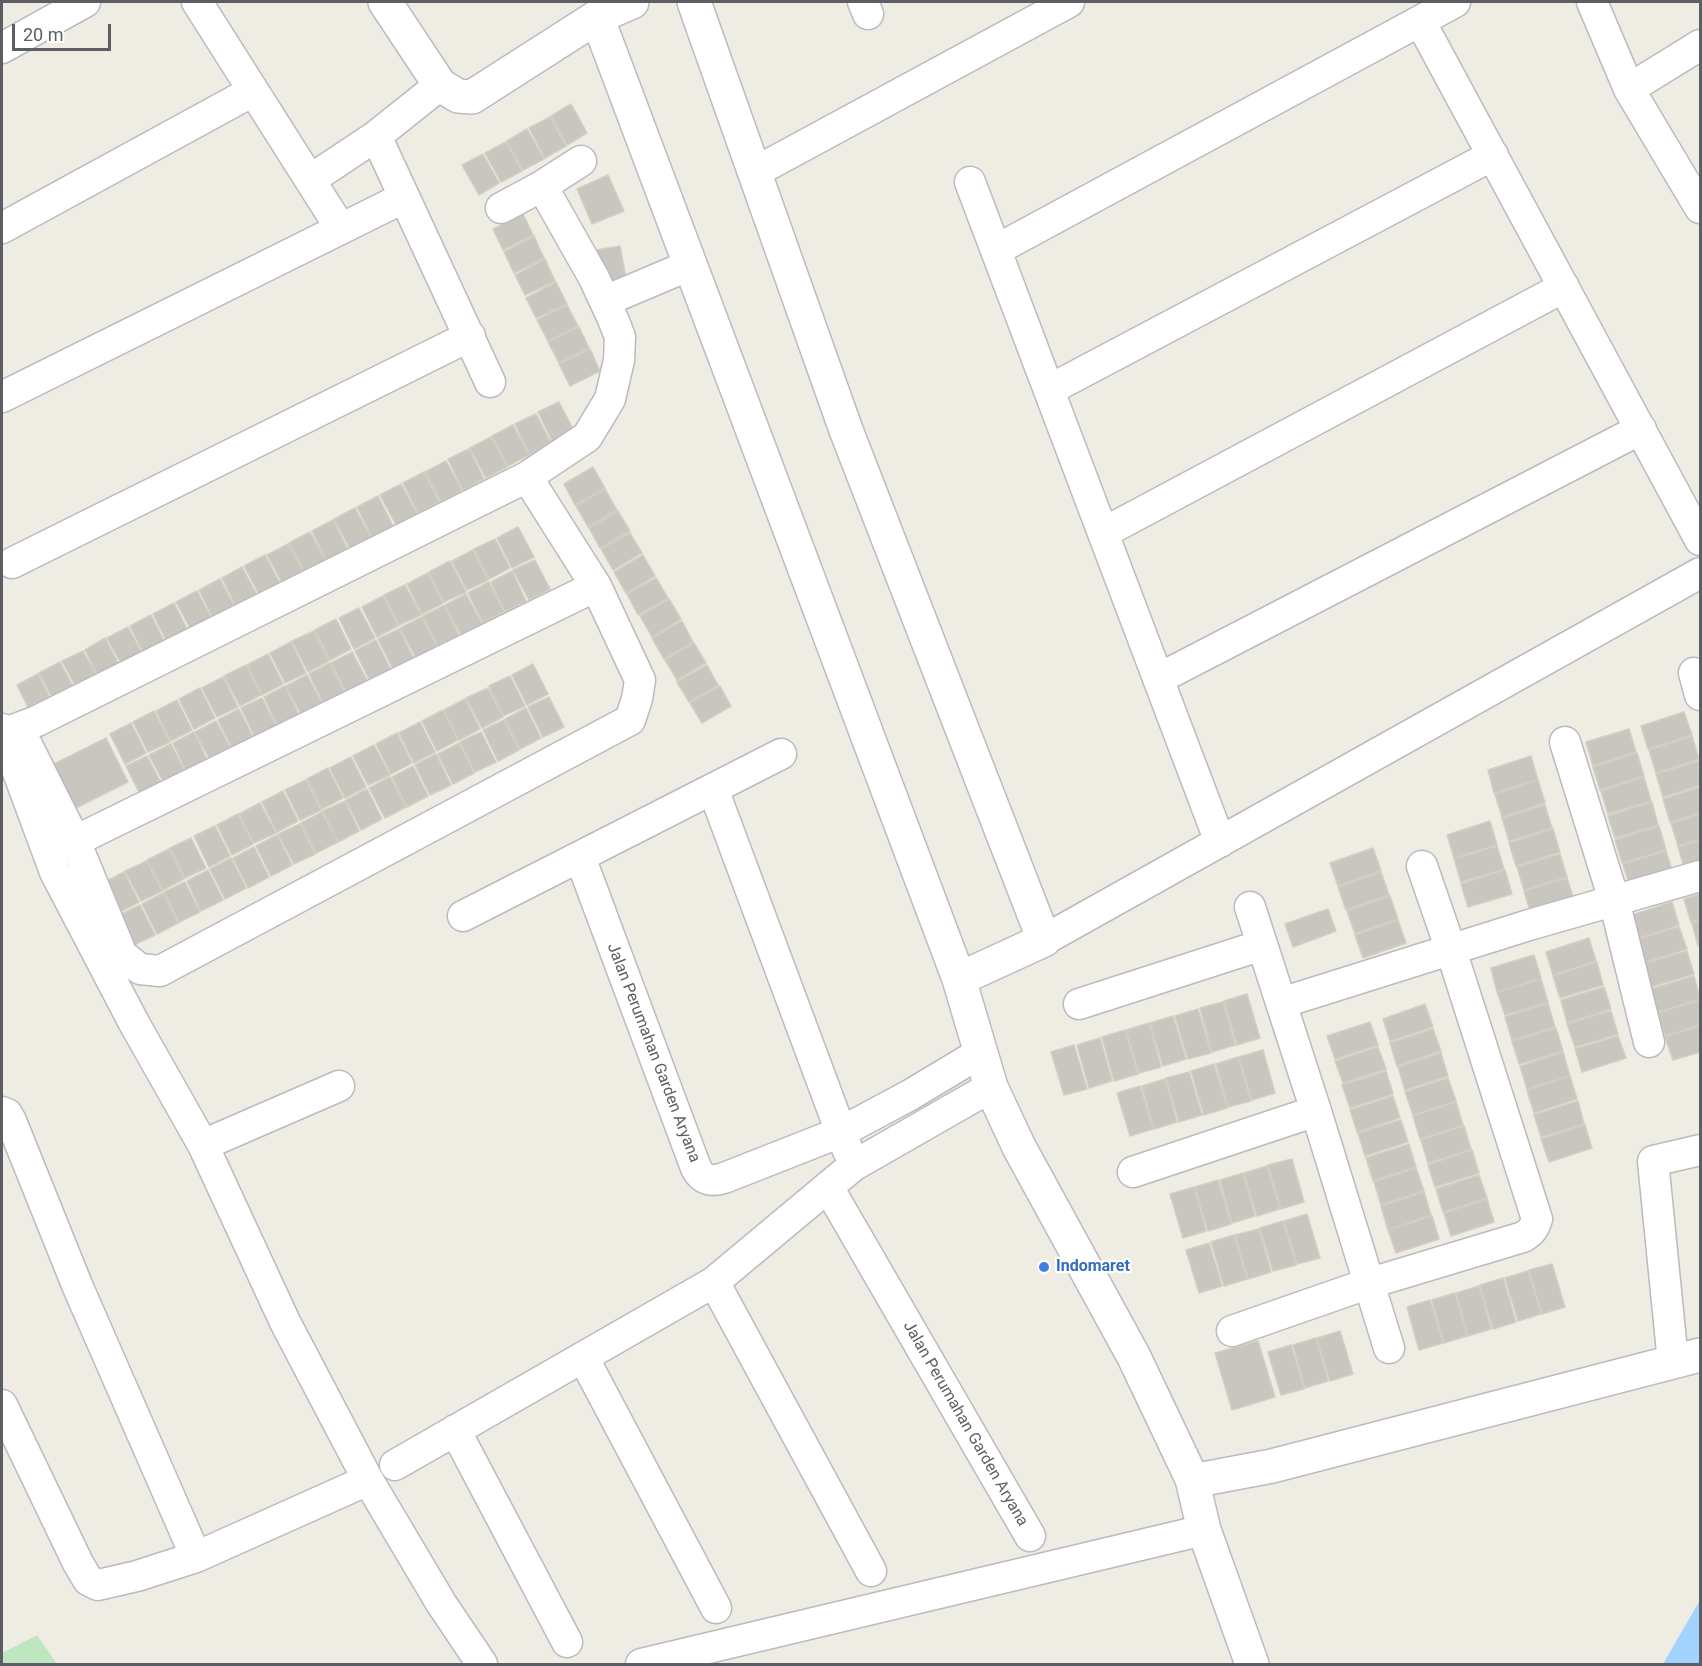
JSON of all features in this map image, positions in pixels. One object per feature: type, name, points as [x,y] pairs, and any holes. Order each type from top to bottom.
[{"type":"street","points":[[2,48],[85,2]]},
{"type":"street","points":[[196,2],[341,229]]},
{"type":"street","points":[[385,2],[440,85],[458,96],[472,97],[614,9],[690,265],[967,975],[981,1053],[992,1087],[1019,1147],[1134,1357],[1201,1501],[1252,1665]]},
{"type":"street","points":[[694,2],[846,430],[1035,944]]},
{"type":"street","points":[[755,172],[1070,2]]},
{"type":"street","points":[[996,250],[1455,2]]},
{"type":"street","points":[[1592,2],[1629,89],[1701,208]]},
{"type":"street","points":[[1420,21],[1701,540]]},
{"type":"street","points":[[1629,89],[1701,45]]},
{"type":"street","points":[[310,180],[376,136],[440,85]]},
{"type":"street","points":[[2,228],[253,91]]},
{"type":"street","points":[[376,136],[403,198],[470,336],[489,382]]},
{"type":"street","points":[[1049,390],[1493,155]]},
{"type":"street","points":[[501,208],[581,161]]},
{"type":"street","points":[[970,182],[1220,842]]},
{"type":"street","points":[[7,730],[37,721],[526,477],[587,437],[610,399],[619,360],[620,337],[594,278],[542,186]]},
{"type":"street","points":[[2,397],[403,198]]},
{"type":"street","points":[[605,302],[690,265]]},
{"type":"street","points":[[1103,533],[1564,287]]},
{"type":"street","points":[[12,562],[470,336]]},
{"type":"street","points":[[1158,679],[1641,429]]},
{"type":"street","points":[[7,730],[75,841],[122,955],[140,969],[160,971],[630,720],[640,680],[596,586],[526,477]]},
{"type":"street","points":[[967,975],[1035,944],[1701,573]]},
{"type":"street","points":[[75,841],[596,586]]},
{"type":"street","points":[[7,730],[60,882],[134,1023],[203,1145],[285,1322],[368,1480],[441,1603],[482,1665]]},
{"type":"street","points":[[1565,742],[1614,900],[1649,1042]]},
{"type":"street","points":[[462,916],[781,754]]},
{"type":"street","points":[[713,789],[854,1166]]},
{"type":"street","name":"Jalan Perumahan Garden Aryana","points":[[580,857],[699,1175],[707,1180],[714,1181],[841,1132],[981,1053]]},
{"type":"street","points":[[1232,1330],[1367,1284],[1523,1237],[1531,1232],[1537,1219],[1422,866]]},
{"type":"street","points":[[1281,1003],[1614,900],[1701,876]]},
{"type":"street","points":[[1250,907],[1389,1348]]},
{"type":"street","points":[[1079,1004],[1262,945]]},
{"type":"street","points":[[203,1145],[339,1086]]},
{"type":"street","points":[[395,1465],[714,1282],[854,1166],[992,1087]]},
{"type":"street","points":[[1133,1172],[1316,1111]]},
{"type":"street","points":[[2,1112],[9,1116],[77,1286],[196,1557]]},
{"type":"street","points":[[641,1665],[1201,1501],[1272,1466],[1687,1359],[1653,1161],[1701,1150]]},
{"type":"street","name":"Jalan Perumahan Garden Aryana","points":[[828,1187],[1030,1536]]},
{"type":"street","points":[[714,1282],[871,1571]]},
{"type":"street","points":[[584,1357],[716,1608]]},
{"type":"street","points":[[2,1409],[78,1563],[88,1580],[98,1585],[196,1557],[368,1480]]},
{"type":"street","points":[[455,1430],[567,1642]]},
{"type":"green space","points":[[37,1635],[57,1664],[2,1664],[2,1653]]},
{"type":"water","points":[[1700,1600],[1700,1664],[1663,1664]]},
{"type":"building","points":[[571,104],[587,133],[567,145],[551,116]]},
{"type":"building","points":[[550,117],[566,146],[545,158],[529,128]]},
{"type":"building","points":[[527,129],[544,159],[523,170],[507,141]]},
{"type":"building","points":[[506,142],[522,171],[501,182],[485,153]]},
{"type":"building","points":[[483,154],[499,183],[479,195],[462,165]]},
{"type":"building","points":[[608,175],[624,211],[592,224],[577,189]]},
{"type":"building","points":[[523,214],[533,235],[503,250],[493,229]]},
{"type":"building","points":[[534,236],[544,258],[514,273],[504,252]]},
{"type":"building","points":[[620,246],[627,284],[603,289],[596,250]]},
{"type":"building","points":[[545,259],[555,281],[525,295],[515,275]]},
{"type":"building","points":[[556,282],[567,304],[536,318],[526,298]]},
{"type":"building","points":[[567,305],[578,326],[548,341],[537,320]]},
{"type":"building","points":[[579,327],[589,348],[559,363],[548,342]]},
{"type":"building","points":[[590,349],[600,371],[570,386],[559,364]]},
{"type":"building","points":[[559,402],[574,431],[553,443],[538,412]]},
{"type":"building","points":[[536,414],[551,443],[530,455],[515,424]]},
{"type":"building","points":[[513,425],[529,455],[508,466],[492,436]]},
{"type":"building","points":[[491,437],[507,467],[486,478],[470,448]]},
{"type":"building","points":[[469,449],[484,479],[463,490],[448,459]]},
{"type":"building","points":[[446,461],[462,490],[441,502],[425,472]]},
{"type":"building","points":[[593,467],[605,488],[575,505],[564,484]]},
{"type":"building","points":[[424,472],[439,502],[418,513],[403,483]]},
{"type":"building","points":[[401,484],[417,514],[396,525],[380,495]]},
{"type":"building","points":[[605,489],[617,510],[588,527],[576,506]]},
{"type":"building","points":[[378,496],[393,526],[372,537],[357,507]]},
{"type":"building","points":[[355,508],[371,538],[350,549],[334,519]]},
{"type":"building","points":[[618,511],[630,531],[600,548],[589,528]]},
{"type":"building","points":[[333,520],[348,550],[327,561],[312,531]]},
{"type":"building","points":[[518,527],[534,557],[512,568],[497,538]]},
{"type":"building","points":[[310,532],[326,561],[305,573],[289,543]]},
{"type":"building","points":[[630,533],[642,553],[613,570],[601,549]]},
{"type":"building","points":[[495,539],[510,568],[489,579],[474,549]]},
{"type":"building","points":[[288,544],[304,573],[283,584],[267,555]]},
{"type":"building","points":[[473,550],[488,580],[467,590],[452,561]]},
{"type":"building","points":[[265,555],[281,585],[260,596],[244,566]]},
{"type":"building","points":[[643,555],[655,576],[626,593],[614,572]]},
{"type":"building","points":[[535,560],[550,589],[529,600],[513,570]]},
{"type":"building","points":[[450,561],[466,592],[444,602],[429,572]]},
{"type":"building","points":[[242,567],[258,597],[237,608],[222,578]]},
{"type":"building","points":[[512,571],[526,601],[505,612],[491,582]]},
{"type":"building","points":[[428,573],[443,603],[422,614],[407,584]]},
{"type":"building","points":[[656,578],[668,598],[638,615],[627,594]]},
{"type":"building","points":[[220,579],[236,609],[214,620],[199,590]]},
{"type":"building","points":[[489,582],[504,612],[483,623],[468,593]]},
{"type":"building","points":[[405,585],[421,615],[399,625],[384,595]]},
{"type":"building","points":[[197,591],[213,621],[192,632],[176,602]]},
{"type":"building","points":[[466,594],[482,624],[461,635],[445,605]]},
{"type":"building","points":[[383,596],[398,626],[377,637],[362,607]]},
{"type":"building","points":[[669,599],[681,619],[652,637],[640,616]]},
{"type":"building","points":[[174,603],[189,633],[168,644],[153,614]]},
{"type":"building","points":[[445,605],[459,636],[438,646],[423,616]]},
{"type":"building","points":[[359,608],[375,638],[354,649],[339,618]]},
{"type":"building","points":[[151,615],[166,645],[145,656],[130,626]]},
{"type":"building","points":[[422,617],[437,647],[416,658],[400,628]]},
{"type":"building","points":[[336,619],[351,649],[330,660],[315,630]]},
{"type":"building","points":[[682,621],[693,642],[664,659],[652,638]]},
{"type":"building","points":[[128,627],[144,657],[123,667],[107,638]]},
{"type":"building","points":[[399,629],[414,659],[393,669],[378,639]]},
{"type":"building","points":[[314,631],[329,661],[308,672],[292,641]]},
{"type":"building","points":[[105,638],[121,668],[100,680],[85,650]]},
{"type":"building","points":[[376,640],[391,670],[370,681],[355,651]]},
{"type":"building","points":[[291,642],[306,673],[285,683],[270,653]]},
{"type":"building","points":[[694,643],[706,663],[677,680],[665,660]]},
{"type":"building","points":[[83,651],[99,680],[78,691],[62,661]]},
{"type":"building","points":[[352,652],[368,682],[346,692],[331,663]]},
{"type":"building","points":[[268,654],[283,684],[262,695],[247,665]]},
{"type":"building","points":[[60,662],[76,692],[55,703],[39,673]]},
{"type":"building","points":[[330,663],[345,694],[324,704],[309,674]]},
{"type":"building","points":[[533,664],[548,694],[527,705],[512,675]]},
{"type":"building","points":[[246,665],[261,695],[240,706],[224,676]]},
{"type":"building","points":[[707,665],[718,685],[689,702],[677,682]]},
{"type":"building","points":[[38,674],[53,704],[32,715],[17,685]]},
{"type":"building","points":[[307,675],[323,705],[302,716],[286,686]]},
{"type":"building","points":[[510,676],[525,706],[503,716],[489,686]]},
{"type":"building","points":[[223,677],[238,707],[217,717],[202,688]]},
{"type":"building","points":[[285,686],[300,717],[278,727],[264,697]]},
{"type":"building","points":[[720,686],[731,706],[702,723],[690,703]]},
{"type":"building","points":[[200,688],[215,718],[194,729],[179,699]]},
{"type":"building","points":[[488,688],[503,717],[482,728],[466,698]]},
{"type":"building","points":[[549,697],[564,727],[543,737],[528,707]]},
{"type":"building","points":[[262,698],[277,728],[256,739],[241,708]]},
{"type":"building","points":[[465,699],[480,729],[459,740],[444,710]]},
{"type":"building","points":[[177,700],[192,730],[171,741],[156,711]]},
{"type":"building","points":[[526,708],[541,738],[520,749],[505,719]]},
{"type":"building","points":[[239,709],[254,739],[233,750],[218,720]]},
{"type":"building","points":[[443,710],[458,740],[437,751],[422,721]]},
{"type":"building","points":[[154,711],[170,742],[148,752],[133,722]]},
{"type":"building","points":[[1684,712],[1692,735],[1648,749],[1641,726]]},
{"type":"building","points":[[504,720],[519,750],[498,761],[483,730]]},
{"type":"building","points":[[216,721],[232,751],[211,762],[195,732]]},
{"type":"building","points":[[420,722],[435,752],[414,763],[399,733]]},
{"type":"building","points":[[131,723],[146,753],[125,764],[110,734]]},
{"type":"building","points":[[1629,729],[1636,752],[1593,766],[1586,742]]},
{"type":"building","points":[[194,732],[208,762],[187,773],[173,743]]},
{"type":"building","points":[[481,732],[496,762],[475,772],[460,742]]},
{"type":"building","points":[[397,733],[412,763],[391,774],[376,744]]},
{"type":"building","points":[[1692,736],[1699,759],[1656,773],[1649,750]]},
{"type":"building","points":[[106,738],[128,782],[74,809],[52,765]]},
{"type":"building","points":[[459,743],[474,773],[453,784],[438,754]]},
{"type":"building","points":[[171,744],[186,774],[165,785],[149,755]]},
{"type":"building","points":[[374,745],[390,775],[368,785],[353,756]]},
{"type":"building","points":[[1637,753],[1644,776],[1600,790],[1593,767]]},
{"type":"building","points":[[436,754],[451,785],[430,795],[415,765]]},
{"type":"building","points":[[147,756],[162,785],[141,796],[126,766]]},
{"type":"building","points":[[1531,756],[1538,780],[1494,793],[1488,770]]},
{"type":"building","points":[[351,757],[366,787],[345,798],[330,768]]},
{"type":"building","points":[[1699,761],[1700,785],[1663,797],[1656,774]]},
{"type":"building","points":[[413,766],[428,796],[407,807],[392,777]]},
{"type":"building","points":[[328,768],[343,798],[322,809],[307,779]]},
{"type":"building","points":[[390,777],[406,807],[385,818],[369,788]]},
{"type":"building","points":[[1644,777],[1651,801],[1608,814],[1601,791]]},
{"type":"building","points":[[306,780],[321,810],[300,820],[285,790]]},
{"type":"building","points":[[1538,780],[1545,803],[1502,817],[1495,794]]},
{"type":"building","points":[[1700,787],[1700,813],[1670,822],[1663,799]]},
{"type":"building","points":[[367,789],[382,819],[361,830],[346,800]]},
{"type":"building","points":[[283,791],[298,821],[277,832],[262,802]]},
{"type":"building","points":[[345,801],[359,831],[338,842],[323,811]]},
{"type":"building","points":[[1652,802],[1658,825],[1615,838],[1608,816]]},
{"type":"building","points":[[260,803],[276,833],[254,843],[239,814]]},
{"type":"building","points":[[1545,805],[1552,828],[1509,841],[1502,818]]},
{"type":"building","points":[[322,812],[338,842],[316,853],[301,823]]},
{"type":"building","points":[[238,814],[253,844],[232,855],[217,825]]},
{"type":"building","points":[[1700,814],[1700,839],[1678,846],[1671,823]]},
{"type":"building","points":[[1490,821],[1497,845],[1454,858],[1447,835]]},
{"type":"building","points":[[300,824],[315,854],[294,864],[278,834]]},
{"type":"building","points":[[215,826],[230,856],[209,867],[194,836]]},
{"type":"building","points":[[1659,826],[1666,850],[1622,863],[1615,840]]},
{"type":"building","points":[[1553,829],[1560,852],[1516,866],[1509,843]]},
{"type":"building","points":[[277,835],[292,865],[271,876],[256,846]]},
{"type":"building","points":[[191,838],[206,868],[185,878],[170,848]]},
{"type":"building","points":[[1700,840],[1700,865],[1685,870],[1678,847]]},
{"type":"building","points":[[1497,846],[1504,869],[1461,882],[1454,859]]},
{"type":"building","points":[[254,847],[269,877],[248,888],[233,858]]},
{"type":"building","points":[[1373,848],[1381,871],[1338,886],[1330,863]]},
{"type":"building","points":[[169,849],[184,879],[163,890],[147,860]]},
{"type":"building","points":[[1666,851],[1673,873],[1630,887],[1623,864]]},
{"type":"building","points":[[1560,854],[1567,877],[1524,890],[1517,867]]},
{"type":"building","points":[[231,858],[246,888],[225,899],[210,869]]},
{"type":"building","points":[[147,861],[162,891],[141,901],[125,871]]},
{"type":"building","points":[[208,870],[223,900],[201,911],[187,881]]},
{"type":"building","points":[[1505,870],[1512,894],[1468,907],[1461,884]]},
{"type":"building","points":[[124,872],[139,902],[118,913],[103,883]]},
{"type":"building","points":[[1381,872],[1389,895],[1346,910],[1338,887]]},
{"type":"building","points":[[1567,878],[1574,900],[1531,914],[1524,891]]},
{"type":"building","points":[[185,882],[200,912],[179,922],[164,892]]},
{"type":"building","points":[[163,893],[178,923],[157,934],[142,904]]},
{"type":"building","points":[[1700,894],[1700,919],[1691,922],[1684,899]]},
{"type":"building","points":[[1390,896],[1398,919],[1355,934],[1347,911]]},
{"type":"building","points":[[1672,902],[1679,925],[1636,939],[1629,916]]},
{"type":"building","points":[[140,905],[155,935],[134,945],[119,915]]},
{"type":"building","points":[[1328,909],[1336,931],[1293,947],[1285,924]]},
{"type":"building","points":[[1398,920],[1406,943],[1363,958],[1355,935]]},
{"type":"building","points":[[1700,920],[1700,945],[1698,946],[1692,923]]},
{"type":"building","points":[[1679,927],[1687,949],[1643,963],[1636,940]]},
{"type":"building","points":[[1589,938],[1596,961],[1553,975],[1546,952]]},
{"type":"building","points":[[1687,951],[1694,974],[1650,987],[1644,964]]},
{"type":"building","points":[[1534,955],[1541,978],[1497,992],[1491,968]]},
{"type":"building","points":[[1597,962],[1603,985],[1560,998],[1553,976]]},
{"type":"building","points":[[1694,976],[1700,999],[1658,1012],[1651,989]]},
{"type":"building","points":[[1541,979],[1548,1002],[1505,1015],[1497,992]]},
{"type":"building","points":[[1604,987],[1611,1009],[1567,1023],[1561,1000]]},
{"type":"building","points":[[1247,994],[1260,1038],[1237,1045],[1224,1001]]},
{"type":"building","points":[[1700,1000],[1700,1025],[1665,1036],[1658,1013]]},
{"type":"building","points":[[1223,1002],[1235,1045],[1212,1052],[1200,1008]]},
{"type":"building","points":[[1548,1003],[1555,1027],[1512,1040],[1505,1017]]},
{"type":"building","points":[[1425,1004],[1433,1027],[1390,1041],[1383,1019]]},
{"type":"building","points":[[1198,1009],[1211,1053],[1188,1059],[1175,1016]]},
{"type":"building","points":[[1611,1011],[1618,1034],[1575,1047],[1567,1024]]},
{"type":"building","points":[[1173,1016],[1186,1059],[1163,1066],[1150,1023]]},
{"type":"building","points":[[1370,1022],[1378,1045],[1335,1059],[1327,1036]]},
{"type":"building","points":[[1149,1023],[1161,1067],[1139,1073],[1126,1030]]},
{"type":"building","points":[[1700,1026],[1700,1052],[1673,1060],[1665,1037]]},
{"type":"building","points":[[1556,1028],[1563,1051],[1519,1064],[1512,1041]]},
{"type":"building","points":[[1433,1029],[1441,1051],[1397,1066],[1390,1043]]},
{"type":"building","points":[[1125,1030],[1138,1074],[1114,1081],[1102,1037]]},
{"type":"building","points":[[1618,1036],[1626,1058],[1582,1072],[1575,1049]]},
{"type":"building","points":[[1100,1038],[1112,1081],[1089,1088],[1077,1045]]},
{"type":"building","points":[[1074,1045],[1087,1089],[1064,1095],[1051,1052]]},
{"type":"building","points":[[1378,1047],[1386,1069],[1343,1083],[1335,1061]]},
{"type":"building","points":[[1263,1050],[1275,1093],[1252,1100],[1239,1057]]},
{"type":"building","points":[[1563,1052],[1570,1076],[1527,1089],[1520,1066]]},
{"type":"building","points":[[1441,1053],[1448,1076],[1405,1090],[1398,1067]]},
{"type":"building","points":[[1238,1057],[1251,1101],[1228,1107],[1216,1064]]},
{"type":"building","points":[[1214,1064],[1227,1108],[1204,1115],[1191,1071]]},
{"type":"building","points":[[1386,1071],[1393,1094],[1350,1108],[1342,1085]]},
{"type":"building","points":[[1189,1072],[1202,1115],[1179,1122],[1166,1078]]},
{"type":"building","points":[[1570,1076],[1577,1099],[1534,1113],[1527,1090]]},
{"type":"building","points":[[1448,1078],[1456,1101],[1413,1115],[1405,1092]]},
{"type":"building","points":[[1165,1079],[1177,1122],[1154,1129],[1142,1086]]},
{"type":"building","points":[[1140,1086],[1153,1129],[1130,1136],[1117,1093]]},
{"type":"building","points":[[1393,1096],[1400,1118],[1357,1132],[1350,1110]]},
{"type":"building","points":[[1578,1101],[1584,1124],[1541,1137],[1534,1115]]},
{"type":"building","points":[[1456,1102],[1463,1125],[1420,1139],[1413,1116]]},
{"type":"building","points":[[1401,1120],[1408,1142],[1365,1156],[1358,1133]]},
{"type":"building","points":[[1585,1125],[1592,1148],[1549,1162],[1541,1139]]},
{"type":"building","points":[[1464,1126],[1471,1149],[1428,1163],[1421,1140]]},
{"type":"building","points":[[1409,1144],[1416,1167],[1373,1181],[1366,1158]]},
{"type":"building","points":[[1472,1150],[1479,1173],[1435,1187],[1428,1165]]},
{"type":"building","points":[[1292,1159],[1304,1202],[1281,1209],[1268,1165]]},
{"type":"building","points":[[1267,1166],[1280,1209],[1257,1216],[1244,1173]]},
{"type":"building","points":[[1416,1168],[1424,1191],[1381,1205],[1374,1182]]},
{"type":"building","points":[[1243,1173],[1255,1216],[1232,1223],[1220,1180]]},
{"type":"building","points":[[1479,1175],[1487,1198],[1443,1212],[1436,1189]]},
{"type":"building","points":[[1218,1180],[1231,1224],[1208,1231],[1195,1187]]},
{"type":"building","points":[[1194,1187],[1206,1231],[1183,1238],[1170,1194]]},
{"type":"building","points":[[1424,1192],[1431,1215],[1388,1230],[1381,1206]]},
{"type":"building","points":[[1487,1199],[1494,1222],[1451,1236],[1444,1213]]},
{"type":"building","points":[[1307,1214],[1320,1258],[1297,1264],[1284,1221]]},
{"type":"building","points":[[1432,1216],[1439,1239],[1396,1253],[1388,1230]]},
{"type":"building","points":[[1283,1221],[1296,1265],[1273,1271],[1260,1228]]},
{"type":"building","points":[[1259,1229],[1271,1272],[1248,1279],[1235,1235]]},
{"type":"building","points":[[1234,1235],[1247,1279],[1224,1286],[1211,1242]]},
{"type":"building","points":[[1209,1243],[1222,1286],[1199,1293],[1186,1250]]},
{"type":"building","points":[[1552,1264],[1565,1307],[1542,1314],[1529,1270]]},
{"type":"building","points":[[1528,1271],[1541,1314],[1518,1321],[1505,1278]]},
{"type":"building","points":[[1503,1278],[1516,1322],[1493,1329],[1480,1285]]},
{"type":"building","points":[[1479,1286],[1491,1329],[1468,1336],[1456,1293]]},
{"type":"building","points":[[1455,1293],[1467,1336],[1444,1343],[1432,1300]]},
{"type":"building","points":[[1430,1300],[1443,1343],[1419,1350],[1407,1307]]},
{"type":"building","points":[[1340,1331],[1353,1374],[1330,1381],[1317,1338]]},
{"type":"building","points":[[1316,1338],[1328,1381],[1305,1388],[1293,1345]]},
{"type":"building","points":[[1258,1341],[1275,1397],[1232,1410],[1215,1353]]},
{"type":"building","points":[[1291,1345],[1304,1389],[1281,1395],[1268,1352]]},
{"type":"place","name":"Indomaret","points":[[1044,1267]]}]
